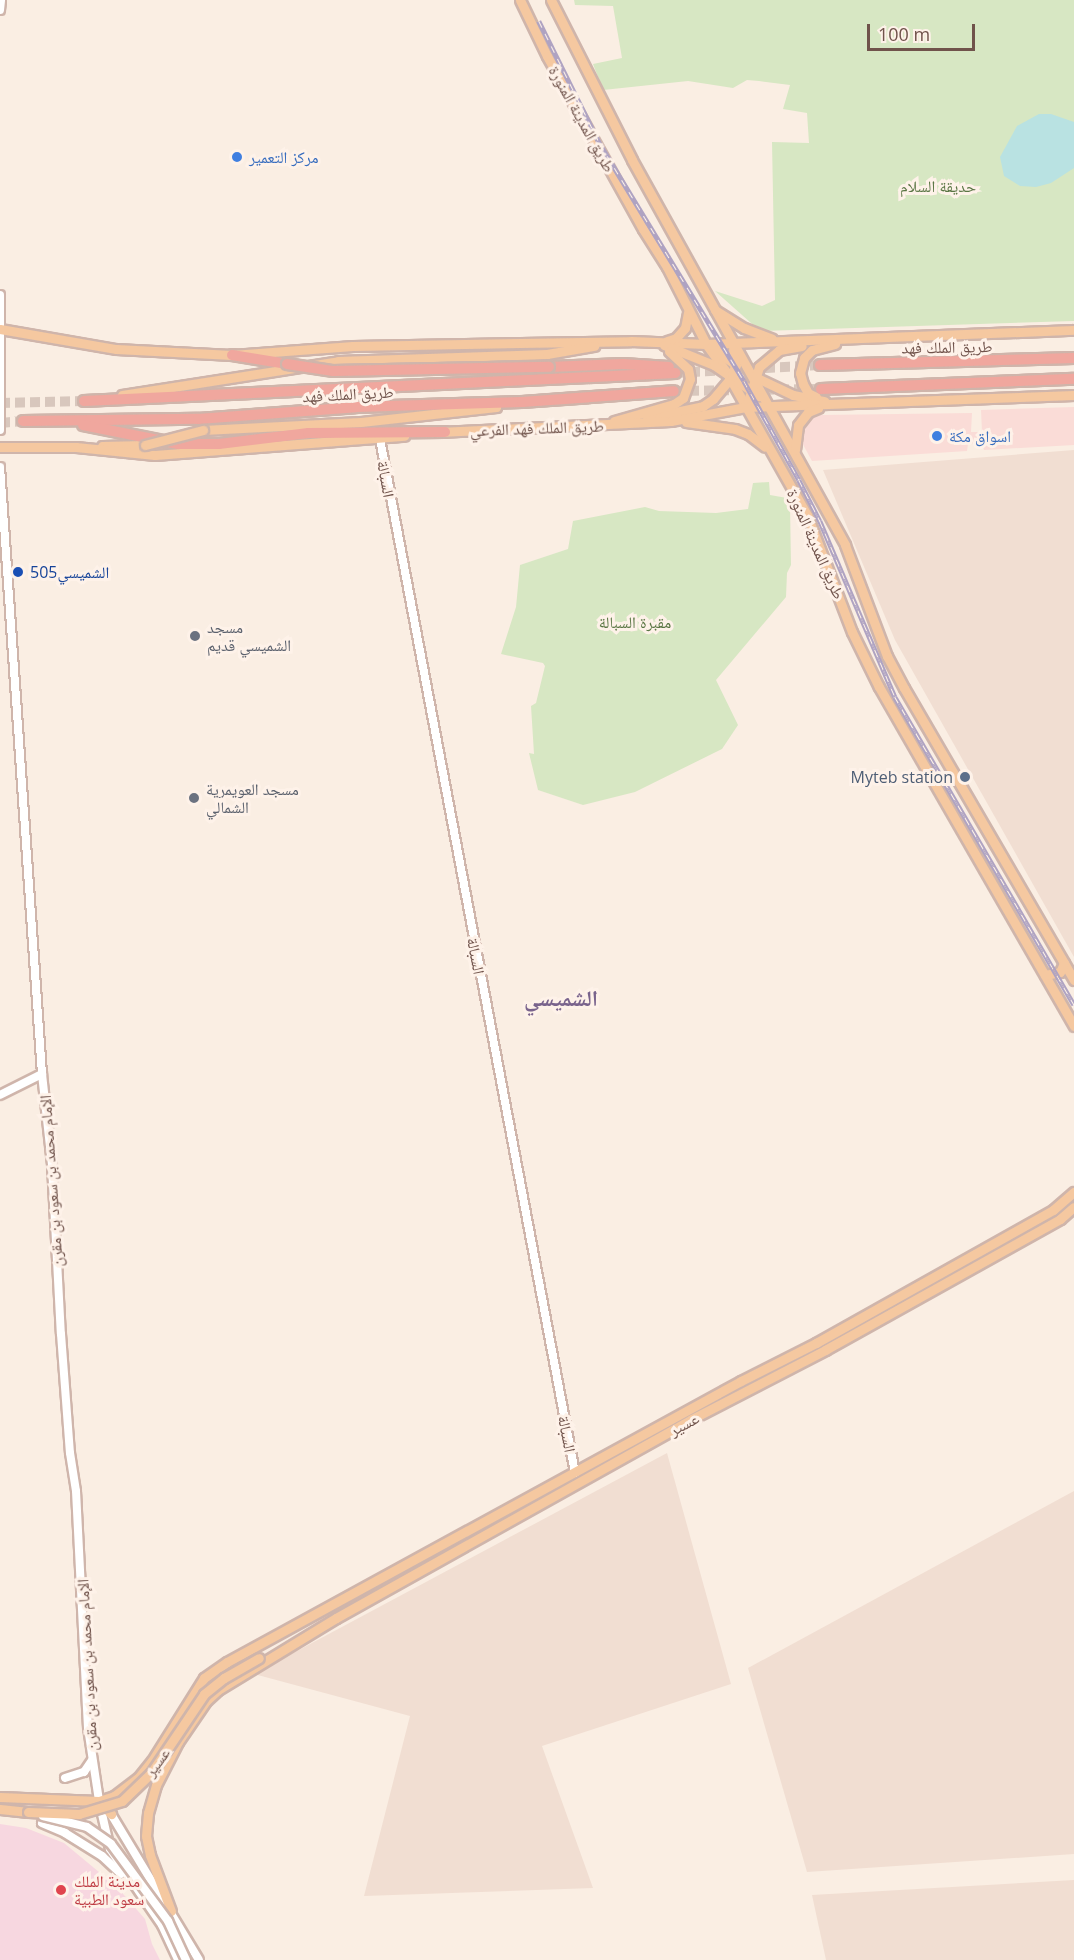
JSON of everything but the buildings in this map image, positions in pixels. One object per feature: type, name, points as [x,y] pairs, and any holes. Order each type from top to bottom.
[{"type":"highway","name":"طريق الملك فهد","points":[[84,400],[672,370],[623,364],[333,371],[232,355]]},
{"type":"highway","name":"طريق الملك فهد","points":[[820,365],[1074,358]]},
{"type":"highway","points":[[821,389],[1074,379]]},
{"type":"highway","name":"طريق الملك فهد","points":[[445,432],[308,433],[219,444],[178,444],[82,425],[23,421],[198,419],[356,408],[522,402],[674,392]]},
{"type":"main road","name":"طريق المدينة المنورة","points":[[520,0],[547,56],[706,344],[729,376],[807,515],[867,663],[1074,1026]]},
{"type":"main road","name":"طريق المدينة المنورة","points":[[550,0],[632,160],[845,545],[887,656],[1074,980]]},
{"type":"main road","points":[[713,308],[744,328],[780,342]]},
{"type":"main road","points":[[663,342],[676,338],[685,328],[688,309]]},
{"type":"main road","points":[[1,329],[116,349],[232,355],[353,346],[631,341],[706,344],[1074,330]]},
{"type":"main road","points":[[746,407],[759,367],[779,350],[852,340]]},
{"type":"main road","points":[[852,340],[812,350],[804,358],[800,373],[808,393],[818,398],[855,404]]},
{"type":"main road","points":[[595,426],[674,404],[688,390],[688,369],[673,352],[631,341]]},
{"type":"main road","points":[[84,400],[271,374],[338,361],[547,354],[631,341],[659,344],[698,358],[729,376],[753,380],[793,394],[855,404]]},
{"type":"main road","points":[[595,426],[704,406],[721,393],[735,364],[732,343]]},
{"type":"main road","points":[[706,344],[753,380]]},
{"type":"main road","name":"طريق الملك فهد الفرعي","points":[[0,447],[75,447],[155,455],[380,439],[445,432],[671,422],[746,407],[1074,395]]},
{"type":"main road","points":[[75,447],[145,444],[203,430],[361,422],[522,402]]},
{"type":"main road","points":[[795,452],[796,431],[801,419],[808,412],[826,405]]},
{"type":"main road","points":[[671,422],[713,424],[735,429],[757,440],[773,455]]},
{"type":"main road","points":[[1045,975],[1060,972],[1064,963]]},
{"type":"main road","name":"عسير","points":[[99,1801],[114,1796],[138,1779],[152,1761],[204,1678],[227,1662],[816,1342],[1053,1210],[1074,1192]]},
{"type":"main road","name":"عسير","points":[[0,1809],[79,1814],[122,1801],[151,1773],[204,1694],[224,1678],[294,1642],[667,1433],[825,1350],[1060,1219],[1074,1207]]},
{"type":"main road","points":[[171,1911],[155,1871],[146,1836],[148,1813],[156,1785],[178,1742],[206,1701],[231,1680],[294,1642]]},
{"type":"main road","points":[[0,1797],[99,1801],[111,1814]]},
{"type":"street","points":[[0,10],[1,0]]},
{"type":"street","points":[[0,295],[0,430]]},
{"type":"street","name":"السبالة","points":[[380,439],[575,1473]]},
{"type":"street","name":"الإمام محمد بن سعود بن مقرن","points":[[0,467],[42,1074],[52,1165],[53,1228],[70,1453],[76,1491],[88,1728],[99,1801],[110,1849],[134,1886]]},
{"type":"street","points":[[0,1095],[42,1074]]},
{"type":"street","points":[[65,1778],[84,1772],[92,1760]]},
{"type":"street","points":[[27,1812],[87,1827],[111,1844],[168,1922],[186,1960]]},
{"type":"street","points":[[111,1814],[199,1960]]},
{"type":"street","points":[[42,1822],[102,1856],[134,1886],[162,1925],[178,1960]]},
{"type":"shaded area","name":"اسواق مكة","points":[[1074,407],[1074,445],[984,450],[982,442],[968,444],[967,451],[812,461],[800,439],[804,422],[813,416],[972,413],[971,432],[982,432],[981,410]]},
{"type":"shaded area","points":[[1074,450],[1074,957],[895,640],[823,470]]},
{"type":"shaded area","points":[[667,1453],[731,1684],[542,1746],[593,1888],[364,1896],[410,1716],[254,1674]]},
{"type":"shaded area","points":[[1074,1491],[1074,1854],[807,1872],[748,1668]]},
{"type":"shaded area","name":"مدينة الملك سعود الطبية","points":[[0,1824],[26,1828],[64,1843],[117,1887],[145,1919],[152,1944],[160,1960],[0,1960]]},
{"type":"shaded area","points":[[1074,1880],[1074,1960],[826,1960],[812,1895]]},
{"type":"green space","name":"حديقة السلام","points":[[574,0],[1074,0],[1074,321],[760,331],[715,291],[762,306],[775,300],[772,142],[809,143],[807,113],[783,109],[790,85],[759,81],[747,80],[733,88],[688,81],[603,90],[593,64],[622,58],[613,6],[575,5]]},
{"type":"green space","name":"مقبرة السبالة","points":[[769,482],[770,495],[787,498],[790,505],[791,565],[787,573],[786,597],[716,680],[738,725],[722,749],[635,792],[583,805],[538,790],[529,753],[534,754],[531,706],[536,703],[545,666],[543,663],[501,654],[516,607],[520,565],[568,549],[573,521],[645,507],[659,511],[716,513],[748,509],[753,483]]},
{"type":"water","points":[[1039,114],[1051,114],[1074,122],[1074,168],[1051,183],[1036,187],[1020,186],[1004,176],[1000,157],[1017,126]]},
{"type":"tunnel","points":[[675,373],[820,365]]},
{"type":"tunnel","points":[[674,391],[821,389]]},
{"type":"tunnel","points":[[0,403],[84,401]]},
{"type":"tunnel","points":[[0,423],[23,421]]},
{"type":"railway","points":[[539,21],[600,144],[744,381],[799,480],[820,521],[895,697],[1074,1005]]},
{"type":"place","name":"مركز التعمير","points":[[237,157]]},
{"type":"place","name":"اسواق مكة","points":[[937,436]]},
{"type":"place","name":"الشميسي505","points":[[18,572]]},
{"type":"place","name":"مسجد الشميسي قديم","points":[[195,636]]},
{"type":"place","name":"Myteb station","points":[[965,777]]},
{"type":"place","name":"مسجد العويمرية الشمالي","points":[[194,798]]},
{"type":"place","name":"مدينة الملك سعود الطبية","points":[[61,1890]]},
{"type":"district","name":"الشميسي","points":[[561,998]]}]
